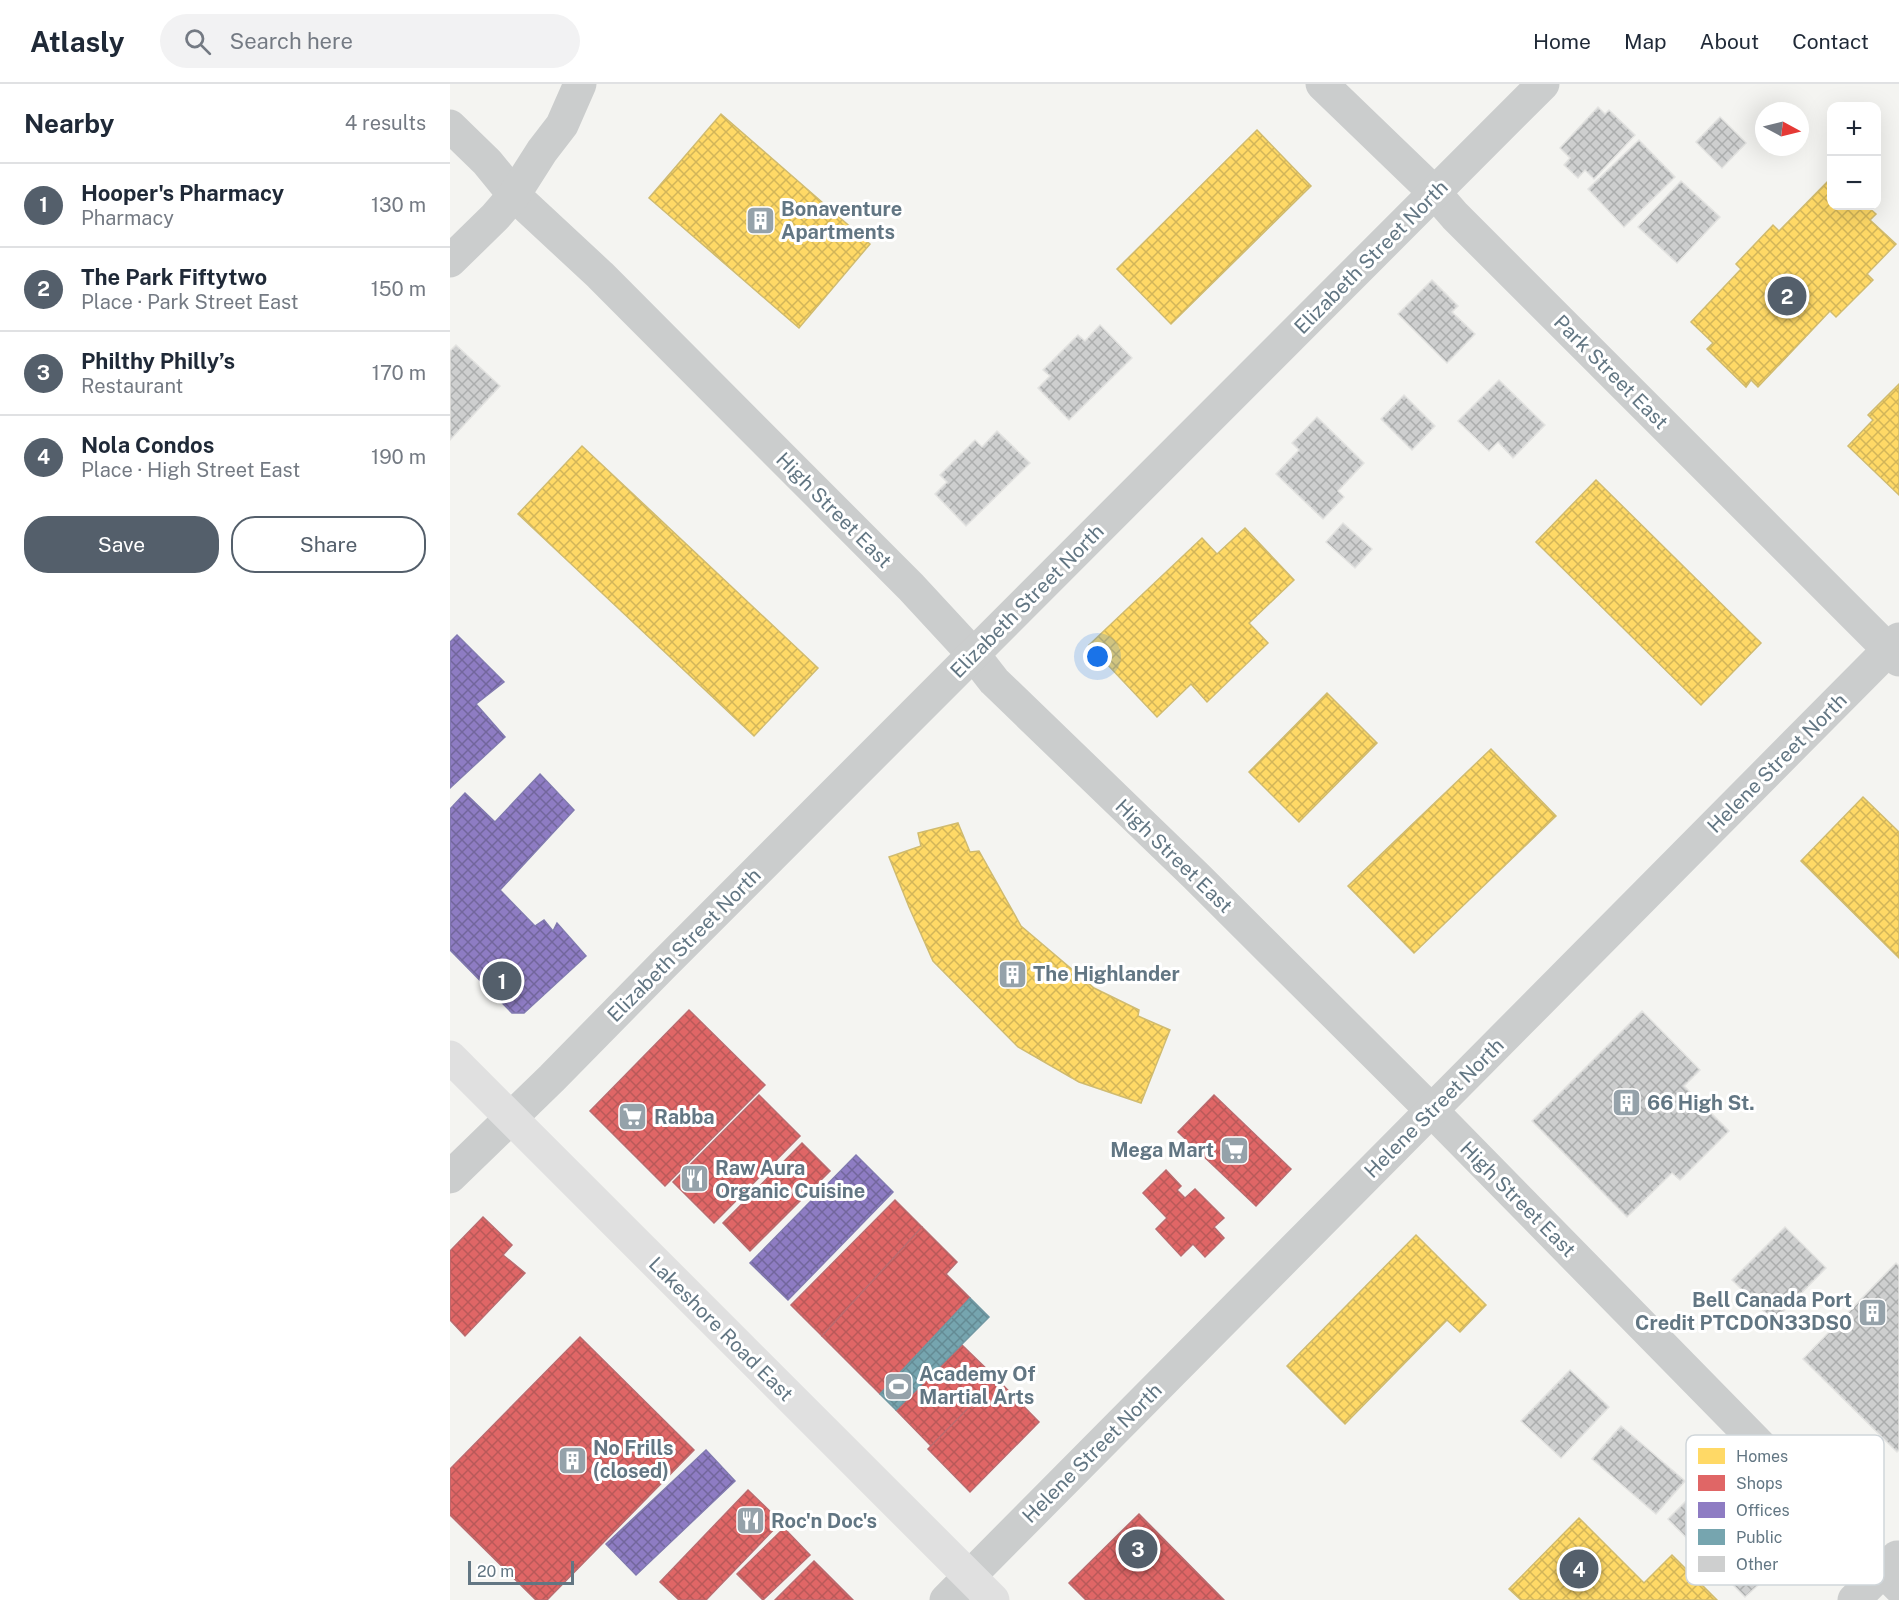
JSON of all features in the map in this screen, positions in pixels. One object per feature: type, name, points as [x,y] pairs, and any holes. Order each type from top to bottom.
[{"type":"main road","name":"Lakeshore Road East","points":[[450,1057],[993,1600]]},
{"type":"street","points":[[450,261],[514,195],[562,125],[580,84]]},
{"type":"street","name":"Park Street East","points":[[1322,84],[1896,650]]},
{"type":"street","name":"Elizabeth Street North","points":[[450,1177],[1543,84]]},
{"type":"street","name":"High Street East","points":[[450,126],[487,162],[514,195],[600,275],[903,579],[973,654],[994,681],[1196,876],[1757,1435]]},
{"type":"street","name":"Helene Street North","points":[[946,1600],[1363,1179],[1896,650]]},
{"type":"street","points":[[1854,1600],[1875,1585]]},
{"type":"building: Homes","name":"Bonaventure Apartments","points":[[721,114],[870,244],[799,328],[649,198]]},
{"type":"building: Homes","points":[[1257,130],[1311,186],[1171,324],[1117,269]]},
{"type":"building: Homes","points":[[1827,182],[1827,210],[1872,210],[1876,214],[1870,220],[1896,244],[1867,274],[1873,280],[1836,317],[1830,311],[1758,387],[1751,380],[1746,387],[1707,349],[1713,343],[1691,322],[1741,269],[1736,264],[1773,225],[1779,231]]},
{"type":"building: Homes","points":[[1899,384],[1899,495],[1848,446],[1873,420],[1868,415]]},
{"type":"building: Homes","points":[[582,446],[818,668],[754,736],[518,514]]},
{"type":"building: Homes","points":[[1596,480],[1761,643],[1701,705],[1536,542]]},
{"type":"building: Homes","points":[[1245,528],[1294,580],[1249,623],[1268,643],[1207,702],[1191,684],[1157,717],[1089,645],[1202,538],[1217,554]]},
{"type":"building: Homes","points":[[1327,693],[1377,743],[1299,822],[1249,772]]},
{"type":"building: Homes","points":[[1491,749],[1556,816],[1414,953],[1348,886]]},
{"type":"building: Homes","points":[[1863,797],[1899,832],[1899,958],[1801,861]]},
{"type":"building: Homes","name":"The Highlander","points":[[958,823],[970,852],[979,851],[1021,926],[1094,988],[1139,1010],[1138,1016],[1170,1030],[1141,1103],[1079,1082],[1018,1047],[933,961],[889,857],[921,846],[918,833]]},
{"type":"building: Homes","points":[[1416,1235],[1486,1305],[1460,1332],[1447,1320],[1345,1424],[1287,1366]]},
{"type":"building: Homes","points":[[1579,1518],[1644,1583],[1672,1555],[1686,1569],[1686,1585],[1702,1585],[1717,1600],[1521,1600],[1509,1589]]},
{"type":"building: Shops","points":[[689,1010],[765,1085],[665,1186],[590,1111]]},
{"type":"building: Shops","points":[[759,1095],[800,1136],[714,1223],[673,1182]]},
{"type":"building: Shops","name":"Mega Mart","points":[[1214,1095],[1291,1169],[1256,1206],[1178,1132]]},
{"type":"building: Shops","points":[[802,1143],[830,1171],[750,1251],[723,1223]]},
{"type":"building: Shops","points":[[1166,1170],[1181,1186],[1177,1190],[1185,1198],[1195,1189],[1224,1218],[1214,1227],[1224,1238],[1205,1257],[1193,1244],[1181,1256],[1156,1229],[1167,1218],[1143,1193]]},
{"type":"building: Shops","points":[[895,1200],[922,1227],[822,1336],[791,1305]]},
{"type":"building: Shops","points":[[483,1217],[512,1245],[503,1255],[525,1273],[465,1336],[450,1320],[450,1251]]},
{"type":"building: Shops","points":[[922,1227],[957,1262],[946,1274],[970,1298],[880,1394],[822,1336]]},
{"type":"building: Shops","name":"No Frills (closed)","points":[[580,1337],[694,1450],[547,1600],[536,1600],[450,1515],[450,1469]]},
{"type":"building: Shops","points":[[962,1345],[997,1379],[931,1446],[896,1410]]},
{"type":"building: Shops","points":[[997,1379],[1039,1422],[970,1492],[928,1449]]},
{"type":"building: Shops","points":[[748,1490],[781,1522],[706,1600],[679,1600],[660,1582]]},
{"type":"building: Shops","points":[[1139,1514],[1224,1600],[1086,1600],[1069,1583]]},
{"type":"building: Shops","points":[[784,1528],[810,1555],[763,1600],[737,1574]]},
{"type":"building: Shops","points":[[814,1561],[853,1600],[775,1600]]},
{"type":"building: Offices","points":[[457,635],[504,682],[476,704],[505,737],[450,788],[450,642]]},
{"type":"building: Offices","points":[[540,774],[574,810],[500,890],[535,926],[544,920],[553,931],[557,923],[586,956],[524,1013],[512,1013],[450,950],[450,809],[465,793],[495,822]]},
{"type":"building: Offices","points":[[856,1155],[893,1192],[788,1300],[750,1263]]},
{"type":"building: Offices","points":[[706,1450],[735,1481],[636,1575],[606,1544]]},
{"type":"building: Public","points":[[970,1298],[989,1317],[896,1410],[880,1394]]},
{"type":"building: Other","points":[[1598,107],[1605,114],[1609,110],[1635,135],[1594,179],[1585,170],[1578,178],[1564,165],[1570,158],[1560,148]]},
{"type":"building: Other","points":[[1720,117],[1746,143],[1722,168],[1696,142]]},
{"type":"building: Other","points":[[1639,140],[1675,177],[1624,227],[1588,189]]},
{"type":"building: Other","points":[[1681,181],[1720,217],[1677,263],[1638,227]]},
{"type":"building: Other","points":[[1432,280],[1458,306],[1452,312],[1475,334],[1447,363],[1398,314]]},
{"type":"building: Other","points":[[1100,325],[1132,358],[1069,420],[1038,388],[1050,376],[1043,370],[1078,335],[1085,341]]},
{"type":"building: Other","points":[[456,345],[500,386],[450,440],[450,351]]},
{"type":"building: Other","points":[[1499,380],[1545,425],[1513,458],[1498,442],[1489,451],[1458,421]]},
{"type":"building: Other","points":[[1404,395],[1435,426],[1412,450],[1381,419]]},
{"type":"building: Other","points":[[1317,417],[1364,463],[1338,491],[1344,497],[1323,519],[1276,474],[1299,450],[1292,443]]},
{"type":"building: Other","points":[[997,431],[1030,463],[966,526],[935,494],[947,482],[940,475],[975,440],[982,447]]},
{"type":"building: Other","points":[[1343,523],[1372,549],[1355,568],[1326,542]]},
{"type":"building: Other","name":"66 High St.","points":[[1642,1011],[1700,1070],[1684,1086],[1729,1131],[1680,1180],[1672,1173],[1627,1217],[1532,1121]]},
{"type":"building: Other","points":[[1785,1227],[1826,1268],[1774,1321],[1732,1280]]},
{"type":"building: Other","name":"Bell Canada Port Credit PTCDON33DS0","points":[[1896,1263],[1899,1266],[1899,1450],[1897,1452],[1884,1439],[1884,1435],[1880,1435],[1803,1359]]},
{"type":"building: Other","points":[[1570,1370],[1609,1407],[1561,1458],[1521,1421]]},
{"type":"building: Other","points":[[1621,1426],[1685,1481],[1656,1514],[1592,1459]]},
{"type":"building: Other","points":[[1686,1501],[1686,1537],[1668,1519]]},
{"type":"building: Other","points":[[1733,1585],[1758,1585],[1745,1597]]},
{"type":"place","name":"Bonaventure Apartments","points":[[760,221]]},
{"type":"place","name":"The Park Fiftytwo","points":[[1787,296]]},
{"type":"place","name":"The Highlander","points":[[1012,974]]},
{"type":"place","name":"Hooper's Pharmacy","points":[[502,981]]},
{"type":"place","name":"66 High St.","points":[[1626,1103]]},
{"type":"place","name":"Rabba","points":[[633,1117]]},
{"type":"place","name":"Mega Mart","points":[[1235,1150]]},
{"type":"place","name":"Raw Aura Organic Cuisine","points":[[694,1179]]},
{"type":"place","name":"Bell Canada Port Credit PTCDON33DS0","points":[[1873,1312]]},
{"type":"place","name":"Academy Of Martial Arts","points":[[898,1386]]},
{"type":"place","name":"No Frills (closed)","points":[[572,1460]]},
{"type":"place","name":"Roc'n Doc's","points":[[750,1521]]},
{"type":"place","name":"Philthy Philly’s","points":[[1138,1549]]},
{"type":"place","name":"Nola Condos","points":[[1579,1569]]}]
